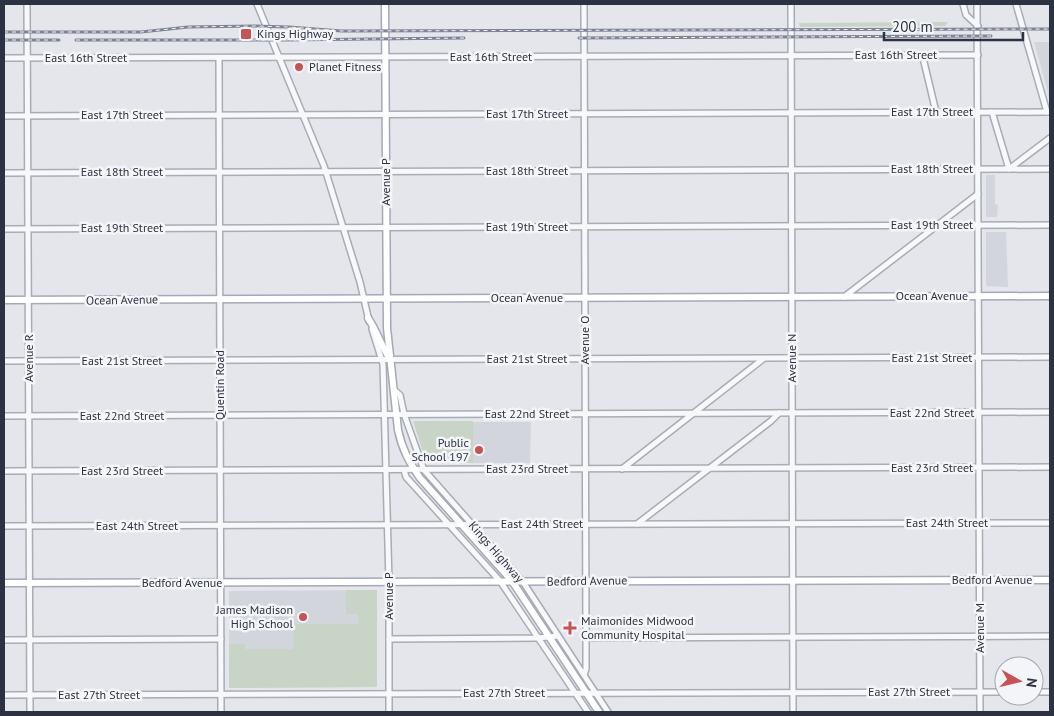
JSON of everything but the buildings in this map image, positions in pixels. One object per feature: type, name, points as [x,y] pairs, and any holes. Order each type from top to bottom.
[{"type":"main road","name":"Avenue P","points":[[385,4],[387,328],[391,360]]},
{"type":"main road","name":"Ocean Avenue","points":[[4,300],[1050,296]]},
{"type":"main road","points":[[368,318],[391,360]]},
{"type":"main road","name":"Kings Highway","points":[[391,360],[396,414],[402,446],[410,465],[512,581],[599,712]]},
{"type":"main road","name":"Bedford Avenue","points":[[4,583],[1050,580]]},
{"type":"street","name":"Avenue R","points":[[27,4],[30,712]]},
{"type":"street","points":[[257,4],[326,172],[344,227],[368,318],[382,360]]},
{"type":"street","name":"Avenue O","points":[[584,4],[586,359],[586,670],[584,675]]},
{"type":"street","name":"Avenue N","points":[[791,4],[793,712]]},
{"type":"street","points":[[963,4],[966,15],[978,26]]},
{"type":"street","name":"Avenue M","points":[[978,4],[980,712]]},
{"type":"street","points":[[1016,4],[1048,112]]},
{"type":"street","points":[[923,55],[936,112]]},
{"type":"street","name":"East 16th Street","points":[[4,58],[978,55]]},
{"type":"street","name":"Quentin Road","points":[[219,58],[221,712]]},
{"type":"street","points":[[992,112],[1009,169],[1050,138]]},
{"type":"street","name":"East 17th Street","points":[[4,116],[1048,112]]},
{"type":"street","name":"East 18th Street","points":[[4,173],[1050,169]]},
{"type":"street","points":[[844,297],[978,194]]},
{"type":"street","name":"East 19th Street","points":[[4,229],[1050,225]]},
{"type":"street","name":"East 21st Street","points":[[4,361],[1050,357]]},
{"type":"street","points":[[622,469],[763,358]]},
{"type":"street","name":"Avenue P","points":[[382,360],[389,582],[389,712]]},
{"type":"street","name":"Kings Highway","points":[[394,390],[400,395],[404,414],[424,470],[523,582],[608,712]]},
{"type":"street","name":"East 22nd Street","points":[[4,416],[1050,412]]},
{"type":"street","points":[[637,524],[779,413]]},
{"type":"street","name":"East 23rd Street","points":[[4,471],[1050,467]]},
{"type":"street","name":"Kings Highway","points":[[404,470],[406,476],[500,581],[588,712]]},
{"type":"street","name":"East 24th Street","points":[[4,526],[1050,522]]},
{"type":"street","points":[[389,639],[538,638],[558,636]]},
{"type":"street","points":[[586,638],[1050,636]]},
{"type":"street","points":[[4,640],[221,640]]},
{"type":"street","name":"East 27th Street","points":[[4,695],[994,692]]},
{"type":"shaded area","points":[[1034,42],[1050,42],[1050,102],[1046,85]]},
{"type":"shaded area","points":[[986,175],[995,175],[995,204],[998,205],[997,217],[986,217]]},
{"type":"shaded area","points":[[986,232],[1006,232],[1008,287],[986,286]]},
{"type":"shaded area","points":[[473,422],[531,422],[530,463],[473,463]]},
{"type":"shaded area","name":"James Madison High School","points":[[377,590],[377,687],[229,688],[229,591]]},
{"type":"green space","points":[[948,22],[945,26],[800,27],[799,23]]},
{"type":"green space","points":[[413,421],[473,421],[473,463],[426,462]]},
{"type":"green space","name":"James Madison High School","points":[[346,590],[377,590],[376,687],[229,688],[229,644],[245,644],[245,649],[293,649],[294,627],[297,624],[358,624],[358,614],[346,614]]},
{"type":"railway","points":[[4,32],[141,32],[188,27],[255,26],[342,31],[1050,29]]},
{"type":"railway","points":[[579,38],[991,36]]},
{"type":"railway","points":[[76,40],[464,38]]},
{"type":"railway","points":[[4,40],[59,40]]},
{"type":"place","name":"Kings Highway","points":[[246,34]]},
{"type":"place","name":"Planet Fitness","points":[[299,67]]},
{"type":"place","name":"Public School 197","points":[[479,450]]},
{"type":"place","name":"James Madison High School","points":[[303,617]]},
{"type":"place","name":"Maimonides Midwood Community Hospital","points":[[570,628]]}]
